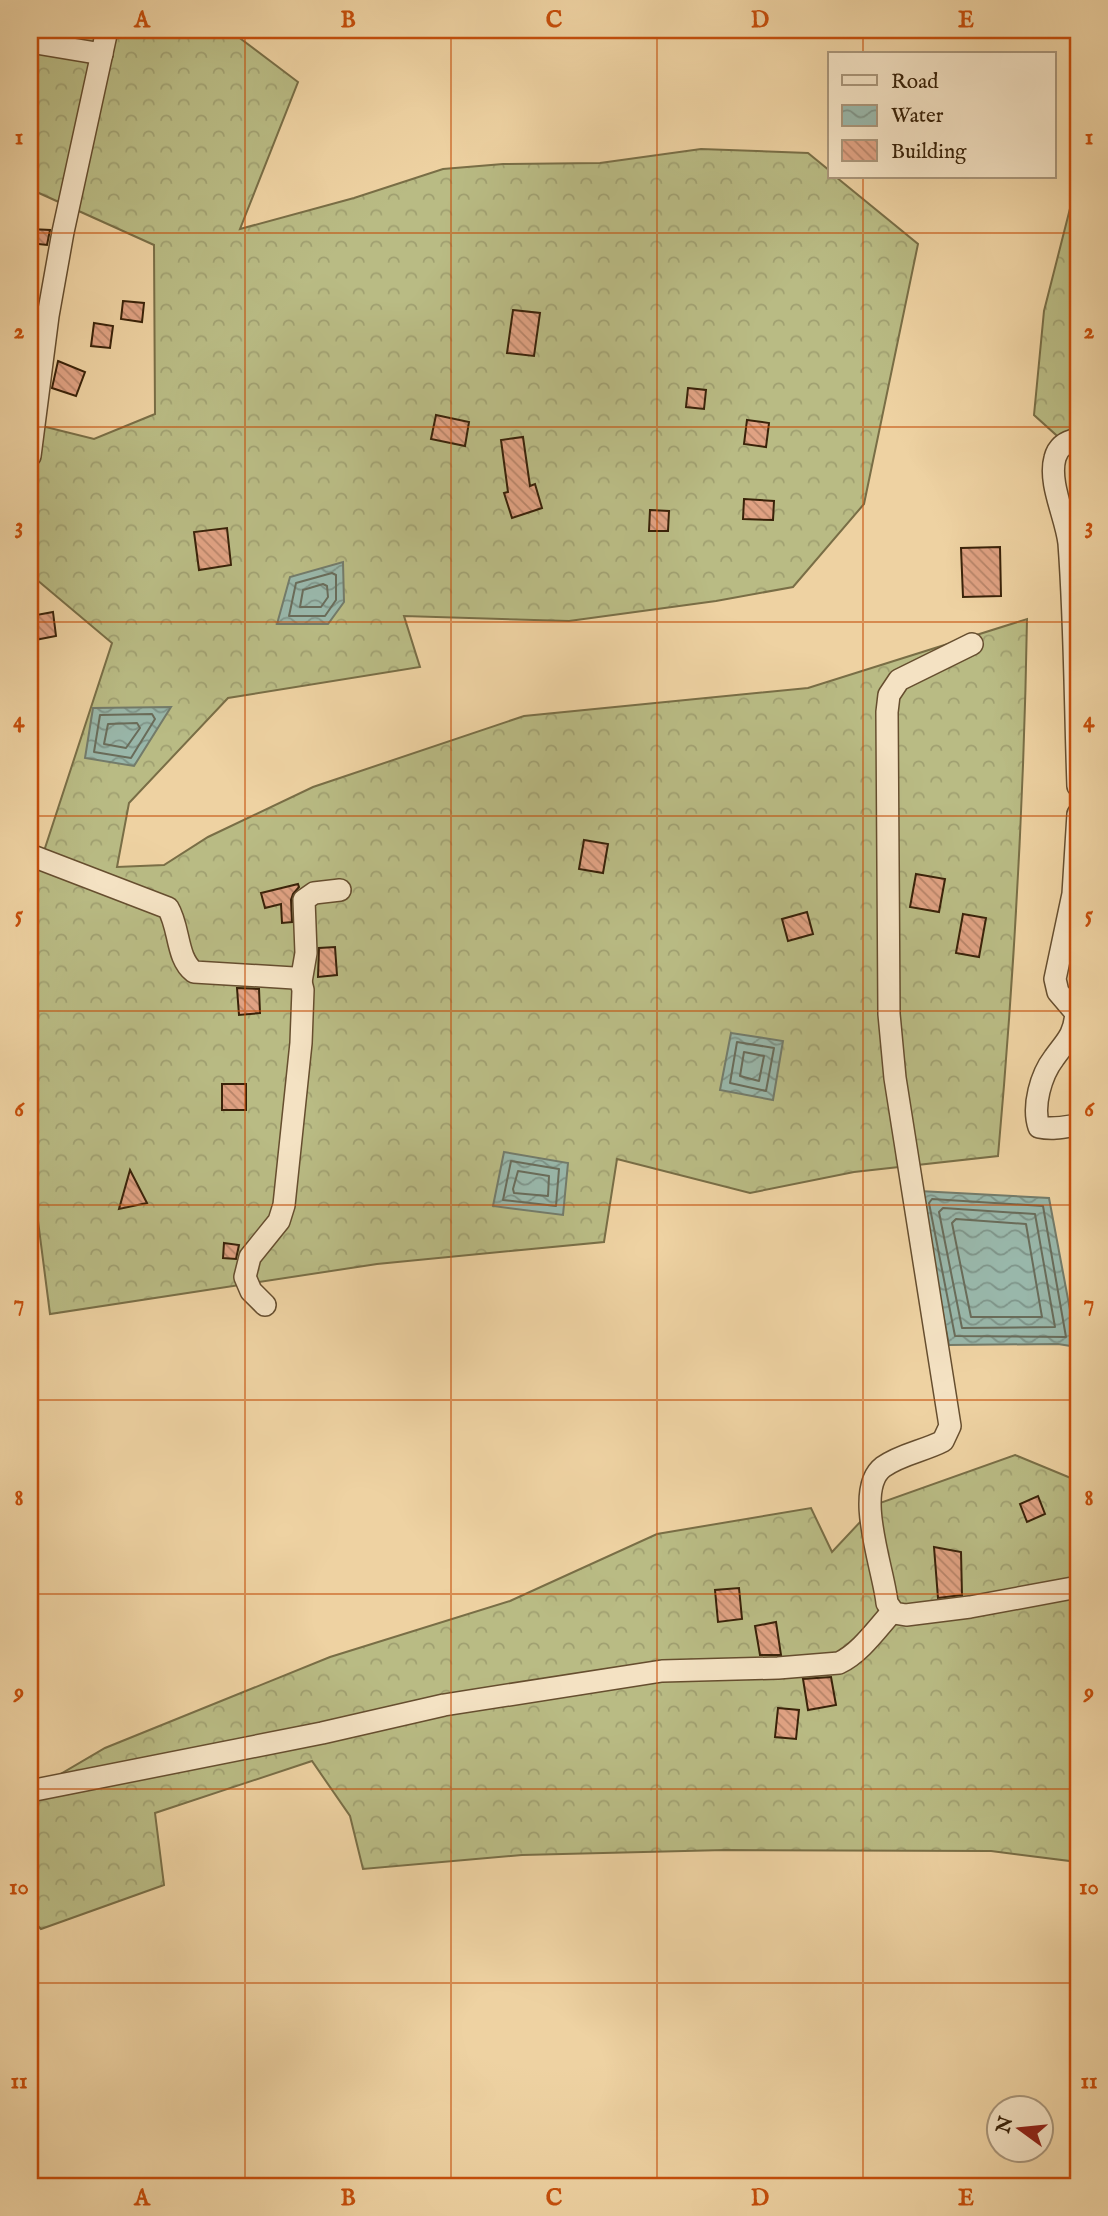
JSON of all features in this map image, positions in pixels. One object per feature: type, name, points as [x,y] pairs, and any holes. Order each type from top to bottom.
[{"type":"street","points":[[30,456],[48,316],[107,30]]},
{"type":"street","points":[[30,42],[102,54]]},
{"type":"street","points":[[1078,439],[1060,447],[1055,455],[1054,468],[1068,540],[1078,786]]},
{"type":"street","points":[[891,1612],[869,1507],[872,1481],[879,1471],[898,1458],[943,1441],[950,1426],[950,1416],[895,1078],[889,1014],[887,712],[889,695],[899,680],[972,644]]},
{"type":"street","points":[[1078,814],[1073,894],[1055,979],[1058,992],[1076,1013],[1075,1024],[1071,1036],[1054,1058],[1043,1080],[1037,1101],[1037,1121],[1039,1127],[1044,1128],[1058,1129],[1078,1125]]},
{"type":"street","points":[[30,855],[168,908],[173,916],[186,965],[194,972],[294,978],[301,982]]},
{"type":"street","points":[[265,1305],[251,1291],[245,1277],[250,1257],[279,1221],[284,1205],[301,1043],[301,982],[306,953],[304,900],[314,893],[340,890]]},
{"type":"street","points":[[891,1612],[906,1615],[970,1607],[1078,1587]]},
{"type":"street","points":[[30,1791],[322,1733],[457,1703],[662,1671],[778,1668],[839,1663],[846,1660],[869,1638],[891,1612]]},
{"type":"green space","points":[[30,30],[229,30],[298,82],[240,229],[354,198],[443,169],[503,164],[600,163],[701,149],[808,153],[828,169],[828,178],[837,178],[918,244],[864,504],[793,587],[716,601],[569,621],[404,616],[420,667],[228,698],[129,803],[117,867],[164,865],[208,837],[313,787],[524,716],[808,688],[1027,619],[1017,888],[998,1156],[854,1172],[750,1193],[617,1159],[604,1242],[377,1264],[50,1314],[30,1159],[30,894],[112,643],[30,574],[30,423],[94,439],[155,414],[154,245],[30,189]]},
{"type":"green space","points":[[1078,177],[1078,451],[1075,452],[1034,415],[1044,311]]},
{"type":"green space","points":[[1015,1455],[1078,1481],[1078,1862],[991,1851],[725,1850],[522,1855],[363,1869],[350,1816],[312,1761],[155,1813],[164,1885],[41,1929],[33,1921],[30,1911],[30,1781],[57,1776],[105,1748],[330,1657],[510,1601],[657,1534],[811,1508],[832,1552],[877,1504]]},
{"type":"water","points":[[343,562],[344,602],[328,624],[277,624],[290,577]]},
{"type":"water","points":[[171,707],[134,766],[85,758],[93,708]]},
{"type":"water","points":[[731,1033],[783,1041],[773,1100],[720,1090]]},
{"type":"water","points":[[504,1152],[568,1163],[563,1215],[493,1206]]},
{"type":"water","points":[[919,1191],[1049,1198],[1077,1347],[1058,1344],[949,1345]]},
{"type":"building","points":[[30,229],[50,230],[47,245],[30,243]]},
{"type":"building","points":[[123,301],[144,303],[142,322],[121,319]]},
{"type":"building","points":[[513,310],[540,313],[534,356],[507,353]]},
{"type":"building","points":[[94,323],[113,326],[110,348],[91,346]]},
{"type":"building","points":[[58,361],[85,372],[76,396],[52,388]]},
{"type":"building","points":[[688,388],[706,390],[704,409],[686,407]]},
{"type":"building","points":[[436,415],[469,422],[465,446],[431,439]]},
{"type":"building","points":[[747,420],[769,423],[766,447],[744,444]]},
{"type":"building","points":[[523,437],[530,486],[535,484],[542,508],[512,518],[504,493],[508,492],[501,440]]},
{"type":"building","points":[[744,499],[774,501],[773,520],[743,519]]},
{"type":"building","points":[[650,510],[669,511],[668,531],[649,531]]},
{"type":"building","points":[[227,528],[231,565],[199,570],[194,532]]},
{"type":"building","points":[[1000,547],[1001,596],[963,597],[961,548]]},
{"type":"building","points":[[53,612],[56,636],[35,640],[31,616]]},
{"type":"building","points":[[584,840],[608,844],[603,873],[579,869]]},
{"type":"building","points":[[916,874],[945,879],[939,912],[910,907]]},
{"type":"building","points":[[298,884],[299,887],[291,900],[292,922],[282,923],[281,904],[265,908],[261,893]]},
{"type":"building","points":[[807,912],[813,934],[788,941],[782,919]]},
{"type":"building","points":[[963,914],[986,918],[979,957],[956,953]]},
{"type":"building","points":[[335,947],[337,975],[318,977],[319,948]]},
{"type":"building","points":[[237,988],[259,989],[260,1013],[239,1015]]},
{"type":"building","points":[[222,1084],[246,1084],[246,1110],[222,1110]]},
{"type":"building","points":[[130,1170],[147,1203],[119,1209]]},
{"type":"building","points":[[224,1243],[239,1245],[236,1259],[223,1258]]},
{"type":"building","points":[[1038,1496],[1045,1514],[1027,1522],[1020,1504]]},
{"type":"building","points":[[934,1547],[961,1552],[962,1595],[938,1598]]},
{"type":"building","points":[[739,1588],[742,1619],[718,1622],[715,1590]]},
{"type":"building","points":[[776,1622],[781,1655],[760,1655],[755,1626]]},
{"type":"building","points":[[831,1677],[836,1705],[808,1710],[803,1679]]},
{"type":"building","points":[[778,1708],[799,1710],[796,1739],[775,1737]]}]
